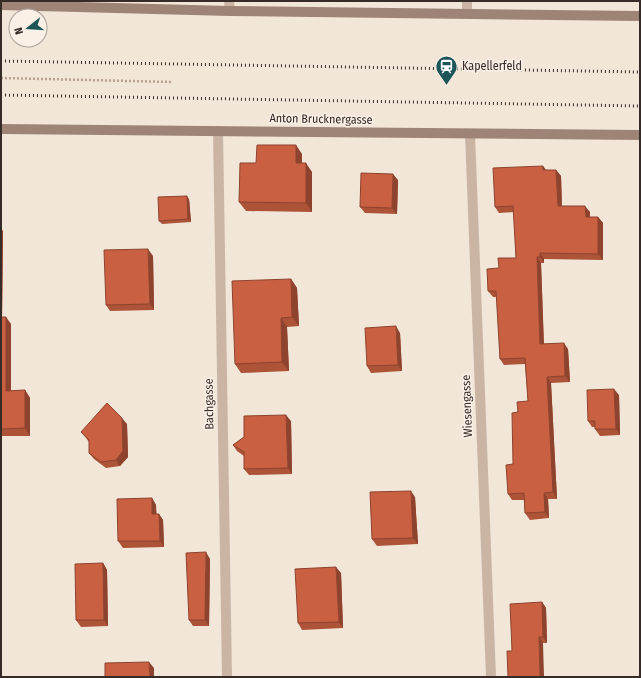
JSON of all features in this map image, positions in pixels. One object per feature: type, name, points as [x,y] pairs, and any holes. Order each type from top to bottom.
[{"type":"street","points":[[467,1],[467,13]]},
{"type":"street","points":[[1,5],[229,6],[467,13],[640,16]]},
{"type":"street","name":"Anton Brucknergasse","points":[[1,129],[640,135]]},
{"type":"street","name":"Bachgasse","points":[[218,131],[227,677]]},
{"type":"street","name":"Wiesengasse","points":[[470,134],[491,677]]},
{"type":"path","points":[[1,78],[173,82]]},
{"type":"building","points":[[257,145],[296,145],[296,163],[306,163],[306,203],[239,202],[240,163],[256,163]]},
{"type":"building","points":[[543,166],[543,170],[556,170],[558,206],[585,206],[586,217],[598,217],[598,254],[540,253],[540,257],[537,257],[540,344],[564,343],[565,376],[547,377],[553,492],[544,493],[545,512],[525,513],[524,493],[508,494],[506,465],[513,464],[512,413],[518,412],[517,402],[528,401],[525,358],[500,359],[496,291],[488,291],[487,269],[499,268],[498,258],[516,258],[513,206],[495,207],[493,168]]},
{"type":"building","points":[[361,173],[393,174],[392,208],[360,207]]},
{"type":"building","points":[[187,196],[188,219],[159,221],[158,197]]},
{"type":"building","points":[[148,249],[150,304],[106,305],[104,250]]},
{"type":"building","points":[[291,279],[292,317],[281,318],[282,362],[235,364],[232,281]]},
{"type":"building","points":[[1,317],[6,317],[6,391],[25,390],[25,428],[1,429]]},
{"type":"building","points":[[396,326],[398,365],[367,366],[365,328]]},
{"type":"building","points":[[614,389],[616,429],[595,429],[595,421],[588,421],[587,390]]},
{"type":"building","points":[[107,403],[122,418],[123,451],[116,460],[101,462],[89,453],[89,440],[81,432]]},
{"type":"building","points":[[286,415],[288,468],[244,469],[244,452],[233,445],[244,437],[244,416]]},
{"type":"building","points":[[411,491],[413,538],[372,539],[370,492]]},
{"type":"building","points":[[152,498],[152,514],[159,514],[160,541],[118,541],[117,499]]},
{"type":"building","points":[[206,552],[205,620],[189,620],[186,553]]},
{"type":"building","points":[[103,563],[104,620],[76,620],[75,564]]},
{"type":"building","points":[[336,567],[339,622],[298,623],[295,569]]},
{"type":"building","points":[[542,602],[543,637],[539,637],[540,677],[508,677],[507,651],[512,651],[510,604]]},
{"type":"building","points":[[149,662],[150,677],[105,677],[105,663]]},
{"type":"railway","points":[[1,61],[640,72]]},
{"type":"railway","points":[[1,95],[640,106]]},
{"type":"place","name":"Kapellerfeld","points":[[447,86]]}]
